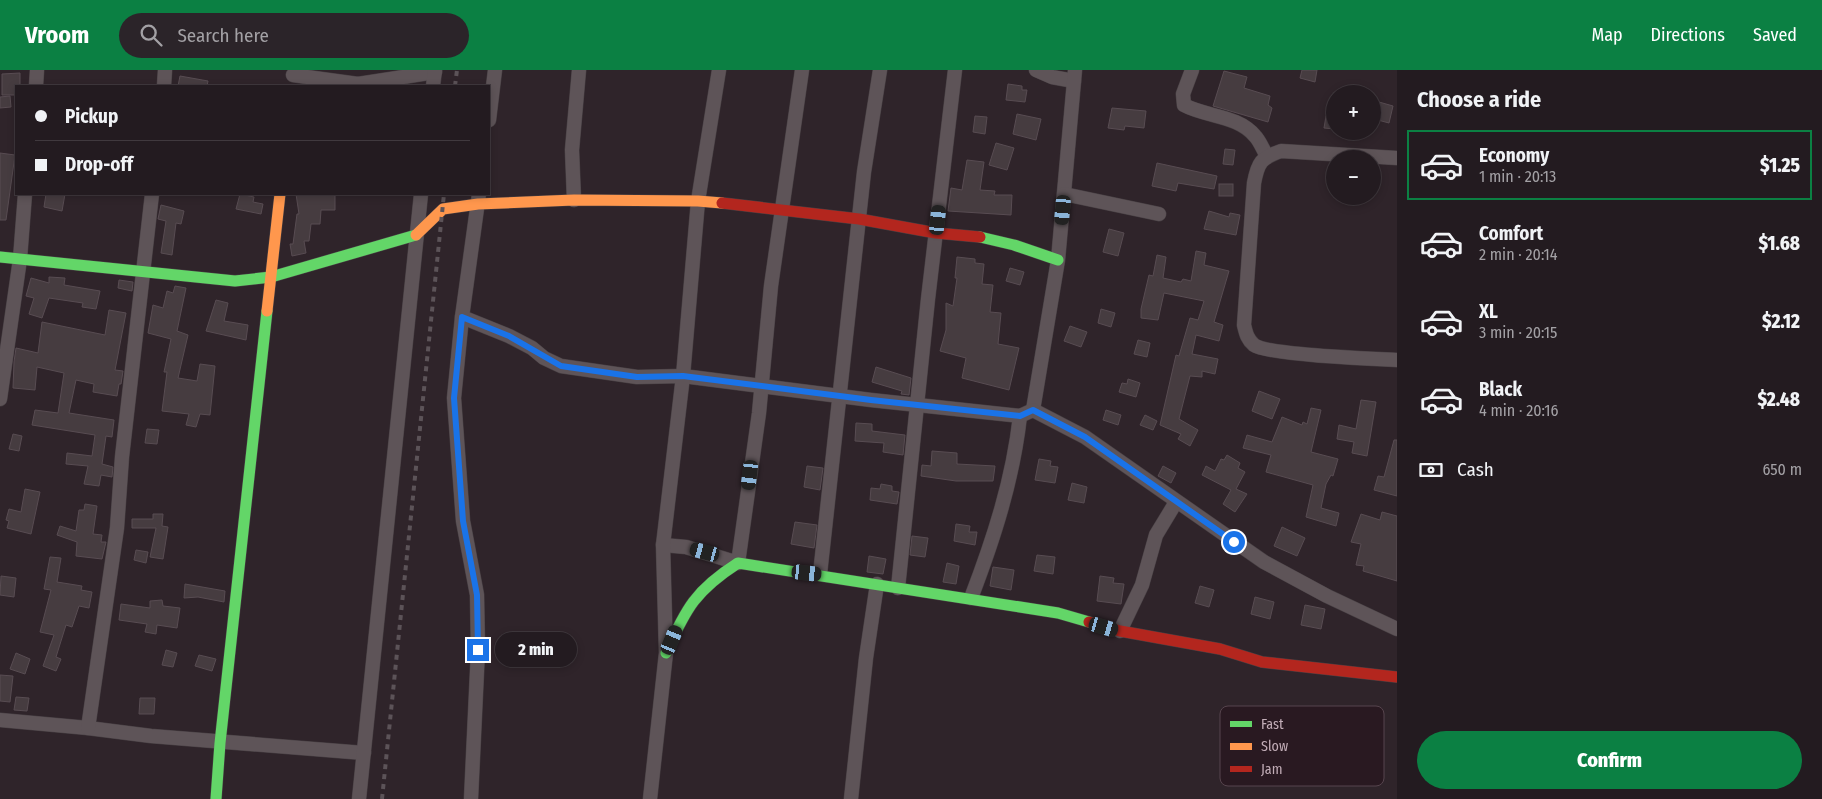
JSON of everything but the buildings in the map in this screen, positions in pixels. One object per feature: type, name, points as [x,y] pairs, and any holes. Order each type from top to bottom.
[{"type":"street","points":[[36,85],[37,70]]},
{"type":"street","points":[[164,85],[165,70]]},
{"type":"street","points":[[490,112],[495,70]]},
{"type":"street","points":[[574,200],[572,150],[579,70]]},
{"type":"street","points":[[650,799],[666,653],[663,544],[683,376],[698,201],[719,70]]},
{"type":"street","points":[[738,563],[781,209],[802,70]]},
{"type":"street","points":[[820,574],[838,396],[859,219],[880,70]]},
{"type":"street","points":[[898,588],[936,233],[956,70]]},
{"type":"street","points":[[1033,410],[1058,260],[1075,75],[1052,77],[1036,70]]},
{"type":"street","points":[[1192,70],[1183,94],[1184,105],[1193,110],[1239,123],[1256,136],[1266,156]]},
{"type":"street","points":[[292,77],[358,84],[435,71],[433,85]]},
{"type":"street","points":[[1397,154],[1281,151],[1266,156],[1257,166],[1254,183],[1252,239],[1244,310],[1244,325],[1247,338],[1256,346],[1270,350],[1356,359],[1397,360]]},
{"type":"street","points":[[1064,194],[1159,214]]},
{"type":"street","points":[[0,399],[20,259],[25,195]]},
{"type":"street","points":[[88,728],[118,528],[122,457],[152,195]]},
{"type":"street","points":[[216,799],[220,743],[280,195]]},
{"type":"street","points":[[359,799],[421,195]]},
{"type":"street","points":[[471,799],[478,650],[477,595],[463,521],[454,398],[462,317],[479,199]]},
{"type":"street","points":[[0,257],[235,281],[270,277],[416,235],[443,209],[479,199],[698,201],[781,209],[859,219],[936,233],[986,238],[1058,260]]},
{"type":"street","points":[[462,317],[509,336],[561,366],[637,377],[683,376],[838,396],[1020,416],[1033,410]]},
{"type":"street","points":[[1033,410],[1085,437],[1264,562],[1327,596],[1397,629]]},
{"type":"street","points":[[971,598],[1001,514],[1017,445],[1020,416]]},
{"type":"street","points":[[1120,631],[1142,584],[1156,535],[1176,502]]},
{"type":"street","points":[[663,544],[686,547],[738,563],[820,574],[1058,613],[1120,631],[1220,649],[1262,662],[1397,677]]},
{"type":"street","points":[[666,653],[683,614],[696,595],[710,580],[738,563]]},
{"type":"street","points":[[851,799],[866,658],[877,584]]},
{"type":"street","points":[[0,720],[220,743],[364,753]]},
{"type":"railway","points":[[455,85],[457,70]]},
{"type":"railway","points":[[382,799],[444,195]]},
{"type":"traffic: fast","points":[[0,257],[235,281],[271,277],[416,235]]},
{"type":"traffic: fast","points":[[980,237],[1014,245],[1058,260]]},
{"type":"traffic: fast","points":[[216,799],[220,743],[267,311]]},
{"type":"traffic: fast","points":[[666,653],[686,612],[694,601],[712,582],[738,563],[1058,613],[1089,622]]},
{"type":"traffic: slow","points":[[267,311],[280,195]]},
{"type":"traffic: slow","points":[[416,235],[443,209],[478,204],[574,200],[698,201],[722,203]]},
{"type":"traffic: jam","points":[[722,203],[859,219],[936,233],[980,237]]},
{"type":"traffic: jam","points":[[1089,622],[1120,631],[1220,649],[1262,662],[1397,677]]},
{"type":"route","points":[[478,650],[477,595],[463,521],[454,398],[462,317],[484,324],[509,336],[532,348],[544,358],[561,366],[585,370],[637,377],[683,376],[871,400],[1020,416],[1033,410],[1085,437],[1234,542]]}]
